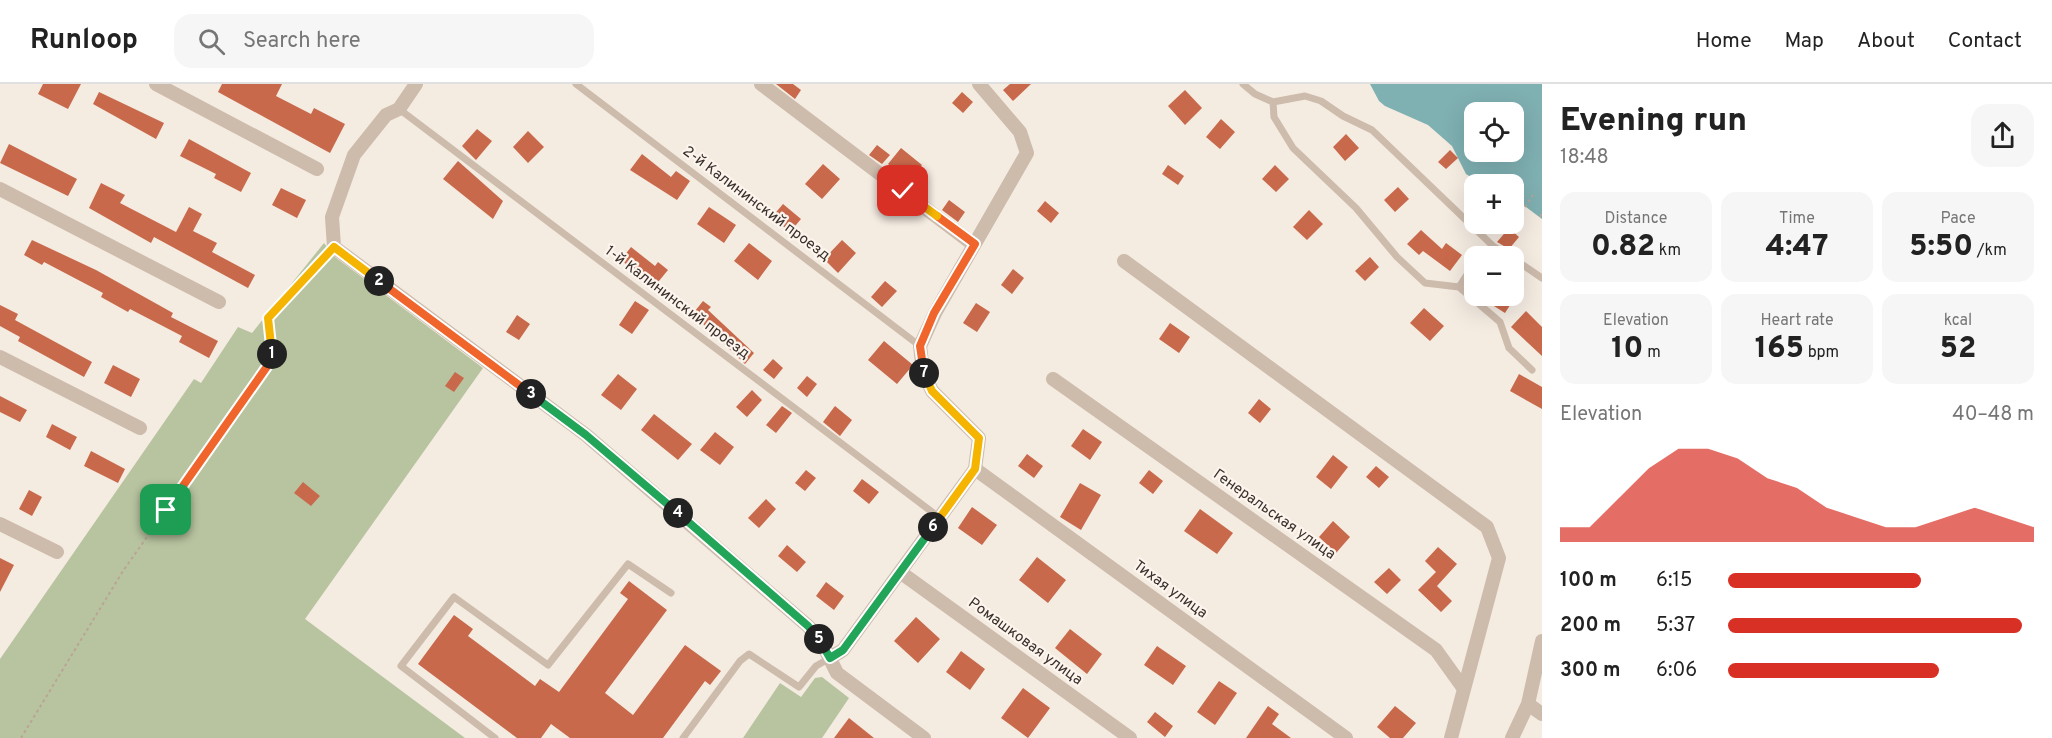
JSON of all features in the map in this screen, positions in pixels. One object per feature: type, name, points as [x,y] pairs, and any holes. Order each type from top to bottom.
[{"type":"street","points":[[156,84],[317,169]]},
{"type":"street","points":[[416,84],[399,109],[386,115],[354,155],[333,217],[334,247],[586,435],[808,626],[830,658],[837,673],[924,738]]},
{"type":"street","points":[[761,84],[975,244]]},
{"type":"street","points":[[830,658],[843,650],[975,469],[979,438],[932,391],[923,371],[920,346],[934,313],[1027,153],[1020,132],[979,84]]},
{"type":"street","points":[[0,189],[219,302]]},
{"type":"street","points":[[1125,261],[1487,527],[1499,558],[1451,738]]},
{"type":"street","points":[[0,357],[140,428]]},
{"type":"street","name":"Генеральская улица","points":[[1053,379],[1436,650],[1464,689]]},
{"type":"street","name":"Тихая улица","points":[[975,469],[1346,738]]},
{"type":"street","points":[[0,524],[57,552]]},
{"type":"street","name":"Ромашковая улица","points":[[900,572],[1130,738]]},
{"type":"street","points":[[1512,738],[1528,705],[1542,641]]},
{"type":"street","points":[[1528,705],[1542,714]]},
{"type":"lane","name":"2-й Калининский проезд","points":[[576,84],[920,346]]},
{"type":"lane","points":[[1243,84],[1255,94],[1273,102],[1305,96],[1321,101],[1343,117],[1372,130],[1493,246]]},
{"type":"lane","points":[[1273,102],[1275,117],[1293,148],[1356,208],[1397,257],[1425,283],[1459,287],[1500,322],[1509,348],[1532,370]]},
{"type":"lane","name":"1-й Калининский проезд","points":[[399,109],[940,518]]},
{"type":"lane","points":[[1524,266],[1542,278]]},
{"type":"lane","points":[[1459,287],[1464,279]]},
{"type":"lane","points":[[495,738],[400,666],[454,597],[548,665],[628,564],[671,592]]},
{"type":"lane","points":[[683,738],[740,661],[749,654],[800,687],[816,666],[830,658]]},
{"type":"path","points":[[1525,207],[1533,195]]},
{"type":"path","points":[[21,738],[123,571],[273,358],[268,318],[334,247]]},
{"type":"green space","points":[[324,243],[335,257],[483,368],[305,619],[465,738],[0,738],[0,659],[194,379],[201,383],[238,327],[252,333]]},
{"type":"green space","points":[[822,677],[849,698],[822,738],[743,738],[780,683],[801,697],[815,678]]},
{"type":"water","points":[[1370,84],[1542,84],[1542,219],[1524,206],[1524,174],[1466,174],[1452,146],[1428,125],[1385,106],[1379,101]]},
{"type":"building","points":[[43,84],[81,84],[68,109],[38,94]]},
{"type":"building","points":[[222,84],[282,84],[276,96],[311,114],[314,108],[345,124],[330,153],[218,92]]},
{"type":"building","points":[[776,84],[793,84],[801,90],[795,99]]},
{"type":"building","points":[[1010,84],[1031,84],[1013,101],[1003,90]]},
{"type":"building","points":[[1185,90],[1202,108],[1185,125],[1168,106]]},
{"type":"building","points":[[99,92],[164,123],[156,139],[93,104]]},
{"type":"building","points":[[962,92],[973,102],[963,113],[952,103]]},
{"type":"building","points":[[1221,119],[1235,132],[1220,149],[1206,137]]},
{"type":"building","points":[[477,129],[492,141],[476,160],[462,146]]},
{"type":"building","points":[[528,131],[544,147],[528,163],[513,147]]},
{"type":"building","points":[[1346,134],[1359,148],[1345,161],[1333,147]]},
{"type":"building","points":[[189,139],[251,173],[241,192],[214,178],[216,174],[180,156]]},
{"type":"building","points":[[9,144],[77,179],[68,196],[0,163]]},
{"type":"building","points":[[877,145],[890,155],[882,164],[869,155]]},
{"type":"building","points":[[901,148],[922,165],[908,181],[888,164]]},
{"type":"building","points":[[1450,150],[1458,158],[1446,169],[1438,162]]},
{"type":"building","points":[[642,154],[671,177],[676,171],[690,181],[677,200],[630,170]]},
{"type":"building","points":[[458,161],[503,201],[493,219],[443,179]]},
{"type":"building","points":[[823,164],[840,179],[822,199],[805,184]]},
{"type":"building","points":[[1168,165],[1184,176],[1178,185],[1162,174]]},
{"type":"building","points":[[1275,165],[1289,179],[1276,192],[1262,179]]},
{"type":"building","points":[[101,183],[125,195],[120,203],[176,232],[189,207],[202,214],[193,231],[217,243],[212,252],[255,275],[248,288],[154,237],[151,243],[89,208]]},
{"type":"building","points":[[1398,187],[1409,199],[1395,212],[1384,200]]},
{"type":"building","points":[[281,188],[306,200],[297,218],[272,205]]},
{"type":"building","points":[[949,200],[965,212],[958,222],[942,210]]},
{"type":"building","points":[[1045,201],[1059,213],[1051,223],[1037,211]]},
{"type":"building","points":[[783,204],[801,219],[790,232],[772,217]]},
{"type":"building","points":[[709,207],[736,225],[724,243],[697,224]]},
{"type":"building","points":[[1309,210],[1323,224],[1307,240],[1293,227]]},
{"type":"building","points":[[1421,230],[1442,249],[1446,243],[1462,255],[1450,271],[1423,251],[1419,255],[1407,244]]},
{"type":"building","points":[[1504,234],[1516,234],[1519,237],[1512,246],[1504,246],[1497,242]]},
{"type":"building","points":[[32,240],[96,270],[173,313],[171,317],[218,341],[209,358],[179,342],[182,336],[130,309],[128,312],[101,297],[103,293],[44,262],[42,265],[24,255]]},
{"type":"building","points":[[842,240],[856,253],[838,273],[824,259]]},
{"type":"building","points":[[749,243],[772,261],[758,280],[734,261]]},
{"type":"building","points":[[631,247],[655,266],[658,262],[668,270],[654,287],[621,260]]},
{"type":"building","points":[[1370,257],[1379,267],[1365,281],[1355,271]]},
{"type":"building","points":[[1013,269],[1024,278],[1012,294],[1001,285]]},
{"type":"building","points":[[885,281],[897,291],[882,307],[871,297]]},
{"type":"building","points":[[635,301],[649,310],[632,334],[619,325]]},
{"type":"building","points":[[703,301],[711,307],[708,310],[754,353],[745,364],[700,321],[691,316]]},
{"type":"building","points":[[976,303],[990,312],[977,332],[963,323]]},
{"type":"building","points":[[0,305],[18,314],[15,320],[92,362],[84,377],[18,341],[20,337],[0,326]]},
{"type":"building","points":[[1494,306],[1510,306],[1505,313]]},
{"type":"building","points":[[1424,308],[1444,326],[1430,341],[1410,323]]},
{"type":"building","points":[[1526,311],[1542,327],[1542,356],[1511,327]]},
{"type":"building","points":[[517,315],[530,324],[519,340],[506,332]]},
{"type":"building","points":[[1170,323],[1190,337],[1179,353],[1159,339]]},
{"type":"building","points":[[884,341],[913,365],[897,384],[868,360]]},
{"type":"building","points":[[773,359],[783,368],[774,379],[763,370]]},
{"type":"building","points":[[113,365],[140,379],[131,397],[104,383]]},
{"type":"building","points":[[455,372],[464,378],[454,392],[445,386]]},
{"type":"building","points":[[618,374],[637,389],[621,410],[601,395]]},
{"type":"building","points":[[1519,374],[1542,387],[1542,409],[1510,391]]},
{"type":"building","points":[[807,376],[817,384],[807,397],[797,388]]},
{"type":"building","points":[[752,390],[762,400],[747,417],[736,407]]},
{"type":"building","points":[[0,396],[27,410],[20,422],[0,412]]},
{"type":"building","points":[[1259,399],[1271,409],[1260,423],[1248,413]]},
{"type":"building","points":[[782,406],[792,413],[776,433],[766,425]]},
{"type":"building","points":[[835,406],[852,420],[840,436],[823,422]]},
{"type":"building","points":[[654,414],[692,444],[678,460],[641,430]]},
{"type":"building","points":[[52,424],[77,437],[70,450],[46,437]]},
{"type":"building","points":[[1083,429],[1102,442],[1090,460],[1071,446]]},
{"type":"building","points":[[715,432],[734,447],[720,465],[700,450]]},
{"type":"building","points":[[91,451],[125,469],[118,483],[84,466]]},
{"type":"building","points":[[1027,454],[1043,466],[1034,478],[1018,466]]},
{"type":"building","points":[[1333,455],[1348,467],[1331,489],[1316,477]]},
{"type":"building","points":[[1376,466],[1389,477],[1379,488],[1366,477]]},
{"type":"building","points":[[806,470],[816,478],[805,491],[795,483]]},
{"type":"building","points":[[1149,470],[1163,481],[1153,494],[1139,483]]},
{"type":"building","points":[[862,479],[879,492],[869,504],[853,491]]},
{"type":"building","points":[[303,482],[320,496],[311,506],[294,493]]},
{"type":"building","points":[[1080,483],[1101,495],[1081,530],[1060,517]]},
{"type":"building","points":[[29,490],[42,497],[32,516],[19,509]]},
{"type":"building","points":[[766,499],[776,509],[759,528],[748,518]]},
{"type":"building","points":[[972,507],[997,525],[982,545],[958,528]]},
{"type":"building","points":[[1200,509],[1233,533],[1217,554],[1184,531]]},
{"type":"building","points":[[1333,521],[1350,537],[1336,553],[1319,537]]},
{"type":"building","points":[[787,545],[806,562],[797,572],[778,556]]},
{"type":"building","points":[[1438,547],[1457,564],[1437,586],[1452,601],[1441,612],[1418,590],[1436,572],[1425,561]]},
{"type":"building","points":[[1037,557],[1066,580],[1048,603],[1019,580]]},
{"type":"building","points":[[0,558],[14,565],[0,592]]},
{"type":"building","points":[[1389,568],[1401,580],[1387,594],[1374,582]]},
{"type":"building","points":[[629,581],[667,610],[605,693],[633,715],[685,645],[721,671],[710,685],[705,681],[663,738],[570,738],[551,724],[541,738],[517,738],[418,664],[454,615],[473,629],[468,636],[535,686],[540,679],[559,692],[628,599],[620,593]]},
{"type":"building","points":[[826,582],[844,596],[834,610],[816,596]]},
{"type":"building","points":[[916,617],[940,639],[918,663],[894,641]]},
{"type":"building","points":[[1070,629],[1102,654],[1087,674],[1055,648]]},
{"type":"building","points":[[1157,646],[1186,666],[1173,685],[1144,665]]},
{"type":"building","points":[[961,651],[985,669],[970,690],[946,672]]},
{"type":"building","points":[[1219,681],[1237,693],[1215,725],[1197,712]]},
{"type":"building","points":[[1023,688],[1050,708],[1028,738],[1001,718]]},
{"type":"building","points":[[1268,706],[1279,714],[1272,724],[1291,738],[1246,738]]},
{"type":"building","points":[[1395,706],[1416,723],[1403,738],[1390,738],[1377,727]]},
{"type":"building","points":[[1155,712],[1173,726],[1165,737],[1147,722]]},
{"type":"building","points":[[849,718],[874,738],[834,738]]},
{"type":"route","points":[[166,510],[273,358],[268,318],[334,247],[586,435],[808,626],[830,658],[843,650],[975,469],[979,438],[932,391],[923,371],[920,346],[934,313],[975,244],[903,191]]}]
